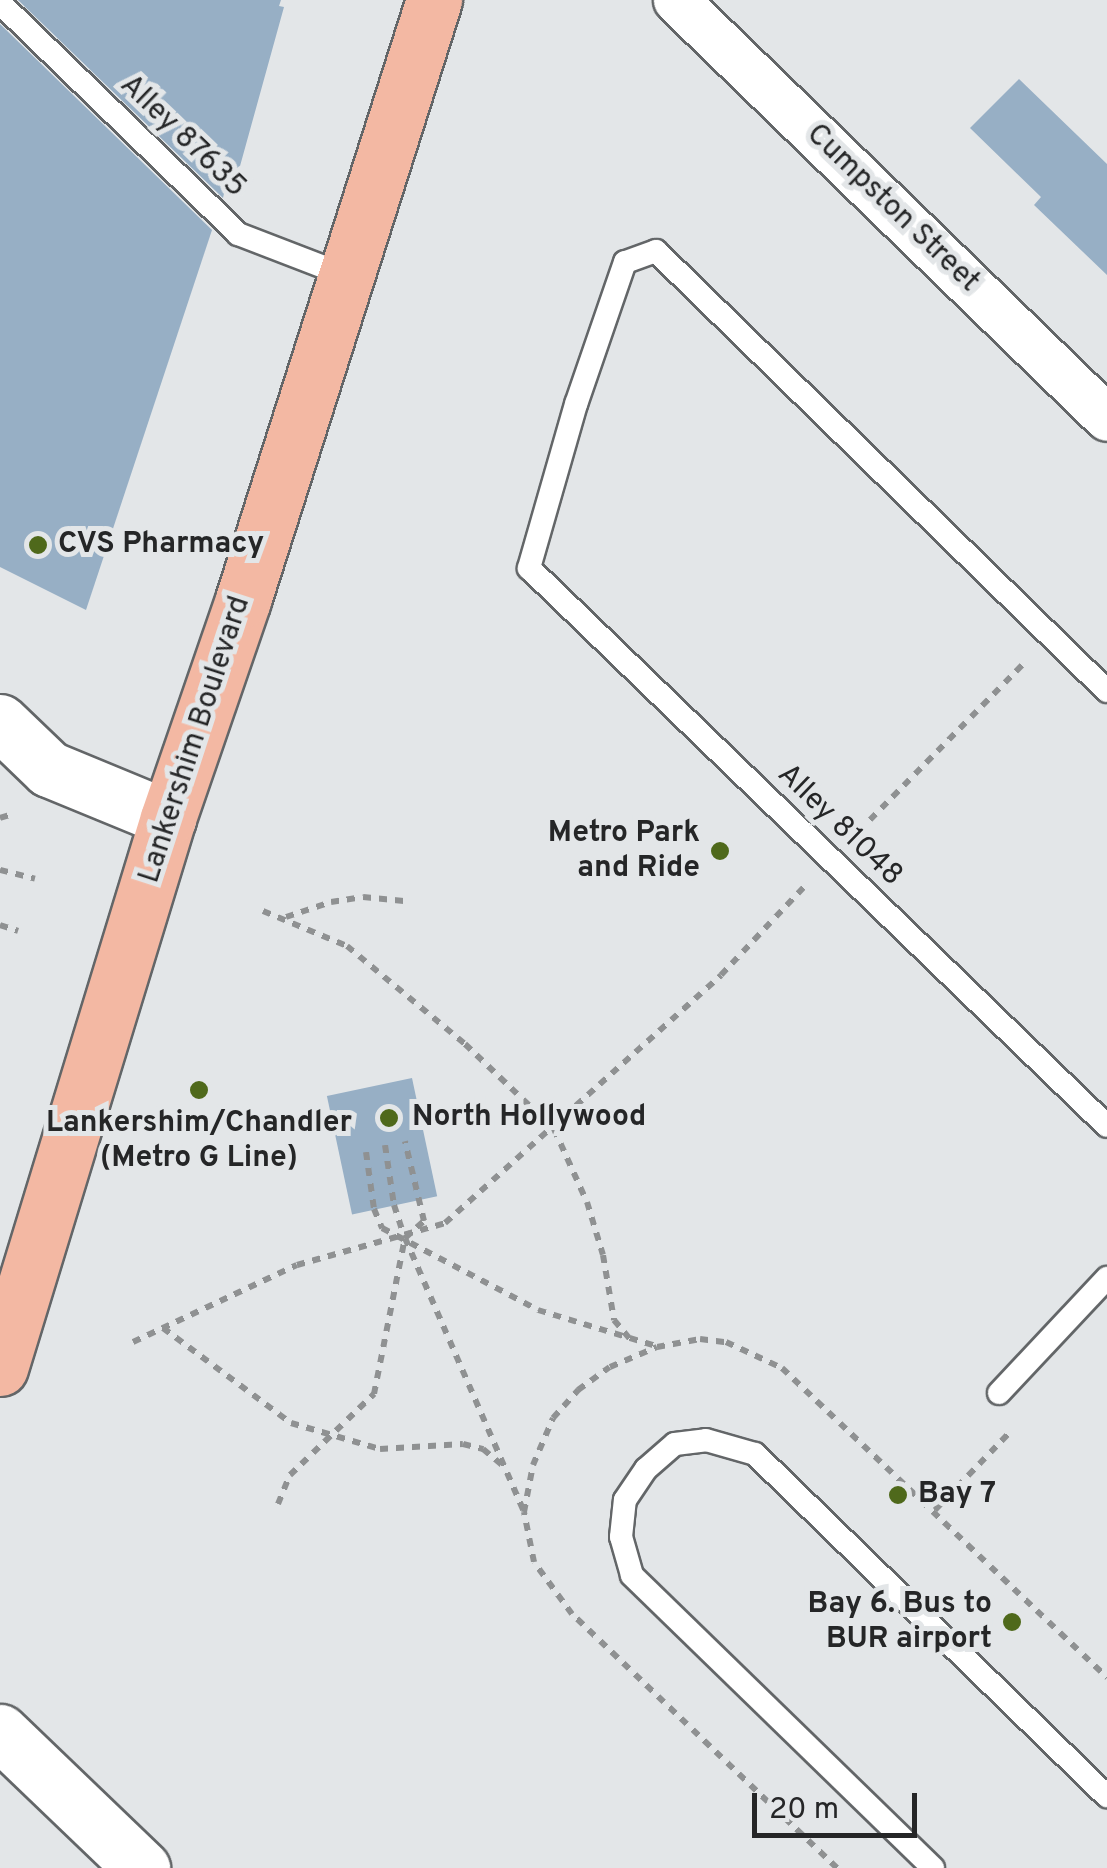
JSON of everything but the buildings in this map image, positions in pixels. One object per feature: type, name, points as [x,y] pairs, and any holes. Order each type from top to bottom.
[{"type":"main road","name":"Lankershim Boulevard","points":[[0,1368],[168,818],[434,0]]},
{"type":"street","name":"Cumpston Street","points":[[676,0],[1107,418]]},
{"type":"street","points":[[0,722],[48,769],[168,818]]},
{"type":"street","points":[[0,1732],[142,1868]]},
{"type":"lane","name":"Alley 87635","points":[[0,3],[238,234],[346,276]]},
{"type":"lane","name":"Alley 81048","points":[[1107,691],[656,251],[625,262],[529,568],[1107,1126]]},
{"type":"lane","points":[[999,1393],[1107,1278]]},
{"type":"lane","points":[[933,1868],[632,1575],[620,1536],[625,1500],[646,1469],[674,1444],[706,1440],[755,1454],[1107,1796]]},
{"type":"path","points":[[0,870],[35,879]]},
{"type":"path","points":[[284,918],[331,902],[363,897],[404,901]]},
{"type":"path","points":[[263,911],[347,946],[465,1044],[554,1128],[592,1220],[614,1320],[630,1338]]},
{"type":"path","points":[[0,925],[18,931]]},
{"type":"path","points":[[133,1342],[297,1265],[405,1238],[444,1224],[554,1128],[639,1045]]},
{"type":"path","points":[[278,1504],[290,1475],[374,1394],[405,1238],[424,1221],[405,1142]]},
{"type":"path","points":[[385,1145],[394,1205],[405,1238],[524,1512],[534,1562],[572,1614],[837,1868]]},
{"type":"path","points":[[366,1152],[374,1209],[382,1228],[538,1310],[657,1347]]},
{"type":"path","points":[[163,1328],[291,1423],[380,1449],[463,1444],[482,1450],[504,1467]]},
{"type":"path","points":[[524,1512],[533,1464],[553,1418],[578,1390],[610,1367],[657,1347],[700,1339],[726,1342],[782,1368],[1107,1678]]},
{"type":"place","name":"CVS Pharmacy","points":[[38,545]]},
{"type":"place","name":"Metro Park and Ride","points":[[720,851]]},
{"type":"place","name":"Lankershim/Chandler (Metro G Line)","points":[[199,1090]]},
{"type":"place","name":"North Hollywood","points":[[389,1118]]},
{"type":"place","name":"Bay 7","points":[[898,1495]]},
{"type":"place","name":"Bay 6. Bus to BUR airport","points":[[1012,1622]]}]
